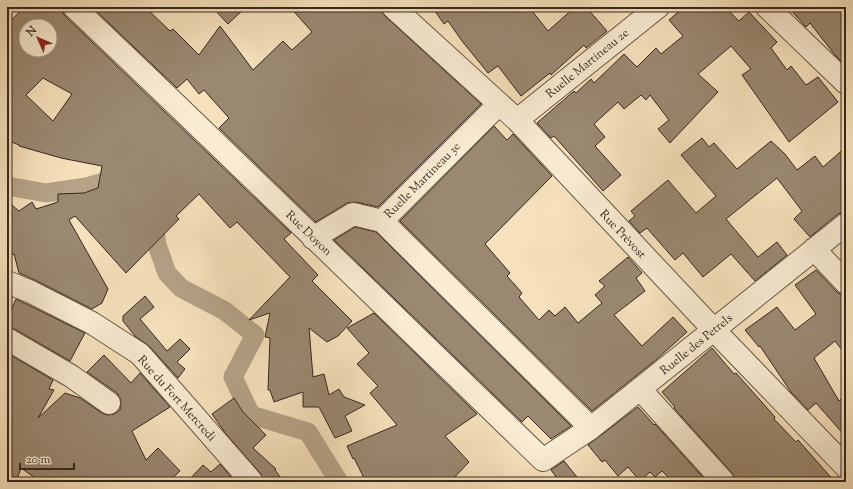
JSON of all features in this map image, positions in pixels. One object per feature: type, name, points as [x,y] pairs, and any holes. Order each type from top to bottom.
[{"type":"street","name":"Rue Doyon","points":[[74,7],[210,136],[313,238],[544,460]]},
{"type":"street","name":"Rue Prévost","points":[[393,7],[517,120],[714,330],[846,467]]},
{"type":"street","name":"Ruelle Martineau 2e","points":[[517,120],[658,7]]},
{"type":"street","points":[[767,7],[846,83]]},
{"type":"street","name":"Ruelle Martineau 3e","points":[[313,238],[353,214],[382,220],[499,104]]},
{"type":"street","points":[[382,220],[591,428]]},
{"type":"street","name":"Ruelle des Petrels","points":[[544,460],[591,428],[846,224]]},
{"type":"street","points":[[814,249],[846,283]]},
{"type":"street","name":"Rue du Fort Mercredi","points":[[7,282],[31,292],[92,323],[140,354],[252,482]]},
{"type":"street","points":[[7,339],[71,376],[110,403]]},
{"type":"street","points":[[640,389],[723,481]]},
{"type":"building","points":[[25,7],[62,7],[62,11],[65,16],[291,233],[284,239],[318,275],[312,281],[352,321],[338,336],[327,342],[309,328],[313,377],[324,374],[329,395],[339,389],[344,397],[365,405],[345,416],[352,431],[335,438],[319,407],[303,407],[303,392],[274,402],[270,390],[268,390],[270,338],[265,337],[270,313],[249,320],[290,277],[237,222],[230,228],[199,194],[176,216],[179,219],[126,273],[75,216],[69,220],[108,289],[102,303],[92,309],[19,273],[14,254],[7,257],[7,201],[19,211],[32,202],[36,209],[58,202],[58,194],[84,193],[98,188],[102,166],[61,158],[19,146],[7,140],[7,24]],"holes":[[[43,78],[72,94],[53,121],[26,95]]]},
{"type":"building","points":[[92,7],[145,7],[170,31],[173,29],[199,55],[220,26],[253,70],[283,41],[292,50],[312,32],[290,7],[379,7],[385,16],[481,104],[378,207],[356,202],[347,203],[316,222],[219,128],[229,118],[204,90],[199,94],[187,79],[177,88]]},
{"type":"building","points":[[212,7],[246,7],[228,24]]},
{"type":"building","points":[[432,7],[529,7],[548,31],[575,7],[586,7],[607,31],[586,48],[584,45],[551,75],[550,73],[521,96],[498,66],[488,73],[448,21],[444,24]]},
{"type":"building","points":[[684,7],[725,7],[739,21],[749,12],[777,42],[771,48],[787,70],[791,66],[806,85],[818,77],[838,102],[789,142],[742,75],[751,69],[731,46],[698,74],[718,92],[670,143],[658,129],[669,120],[650,95],[646,100],[641,95],[624,109],[618,102],[594,124],[605,137],[595,146],[621,175],[603,191],[554,136],[551,138],[537,123],[574,91],[576,93],[591,79],[594,83],[624,54],[637,67],[656,48],[661,54],[683,36],[669,20]]},
{"type":"building","points":[[788,7],[846,7],[846,66],[835,55],[810,23],[806,27]]},
{"type":"building","points":[[494,126],[507,140],[513,134],[552,176],[485,244],[510,273],[507,276],[522,293],[519,297],[539,320],[549,310],[555,316],[565,307],[578,323],[602,303],[595,295],[605,286],[599,281],[628,257],[642,273],[636,278],[645,291],[614,315],[642,346],[673,317],[687,332],[657,359],[592,411],[400,221]]},
{"type":"building","points":[[702,138],[709,147],[714,143],[737,169],[771,141],[785,154],[797,170],[815,156],[823,167],[846,147],[846,212],[838,214],[810,237],[794,219],[802,211],[777,178],[726,219],[758,257],[777,242],[787,255],[755,281],[731,254],[703,277],[683,253],[675,260],[647,228],[640,233],[629,221],[635,216],[631,211],[668,180],[696,213],[716,196],[681,155]]},
{"type":"building","points":[[355,227],[376,232],[571,426],[551,439],[528,416],[522,422],[334,240]]},
{"type":"building","points":[[816,270],[837,292],[842,295],[846,295],[846,355],[835,341],[814,358],[839,401],[846,394],[846,437],[816,403],[808,410],[791,392],[760,346],[759,347],[745,330],[777,307],[795,330],[816,314],[795,285]]},
{"type":"building","points":[[145,296],[154,307],[140,319],[167,351],[180,339],[190,349],[177,362],[185,369],[178,378],[149,346],[135,336],[123,321],[123,316]]},
{"type":"building","points":[[16,299],[85,333],[70,361],[13,328],[7,327],[7,320]]},
{"type":"building","points":[[374,313],[477,414],[445,436],[469,462],[450,482],[366,482],[347,446],[397,425],[370,393],[378,386],[357,364],[369,353],[347,328]]},
{"type":"building","points":[[712,348],[734,374],[736,373],[775,417],[774,419],[796,442],[798,440],[835,482],[735,482],[735,478],[732,473],[674,408],[675,407],[662,392]]},
{"type":"building","points":[[7,353],[53,380],[49,389],[54,390],[38,418],[65,393],[80,398],[107,415],[114,414],[120,410],[120,398],[117,393],[87,372],[104,355],[131,383],[140,373],[170,407],[132,431],[146,460],[158,448],[180,471],[168,482],[41,482],[21,468],[16,482],[7,482]]},
{"type":"building","points":[[234,398],[243,412],[266,435],[253,448],[276,469],[275,470],[284,482],[264,482],[261,474],[226,434],[212,414]]},
{"type":"building","points":[[638,407],[707,482],[673,482],[662,471],[655,477],[650,472],[640,481],[628,467],[618,476],[605,460],[602,462],[588,445]]},
{"type":"building","points":[[564,461],[581,482],[560,482],[551,470]]},
{"type":"building","points":[[220,464],[235,482],[187,482],[203,465],[211,472]]},
{"type":"waterway","points":[[7,186],[46,193],[86,187],[120,177],[122,178]]},
{"type":"waterway","points":[[153,216],[157,245],[167,273],[181,288],[225,311],[255,335],[233,377],[251,415],[308,432],[339,482]]}]
